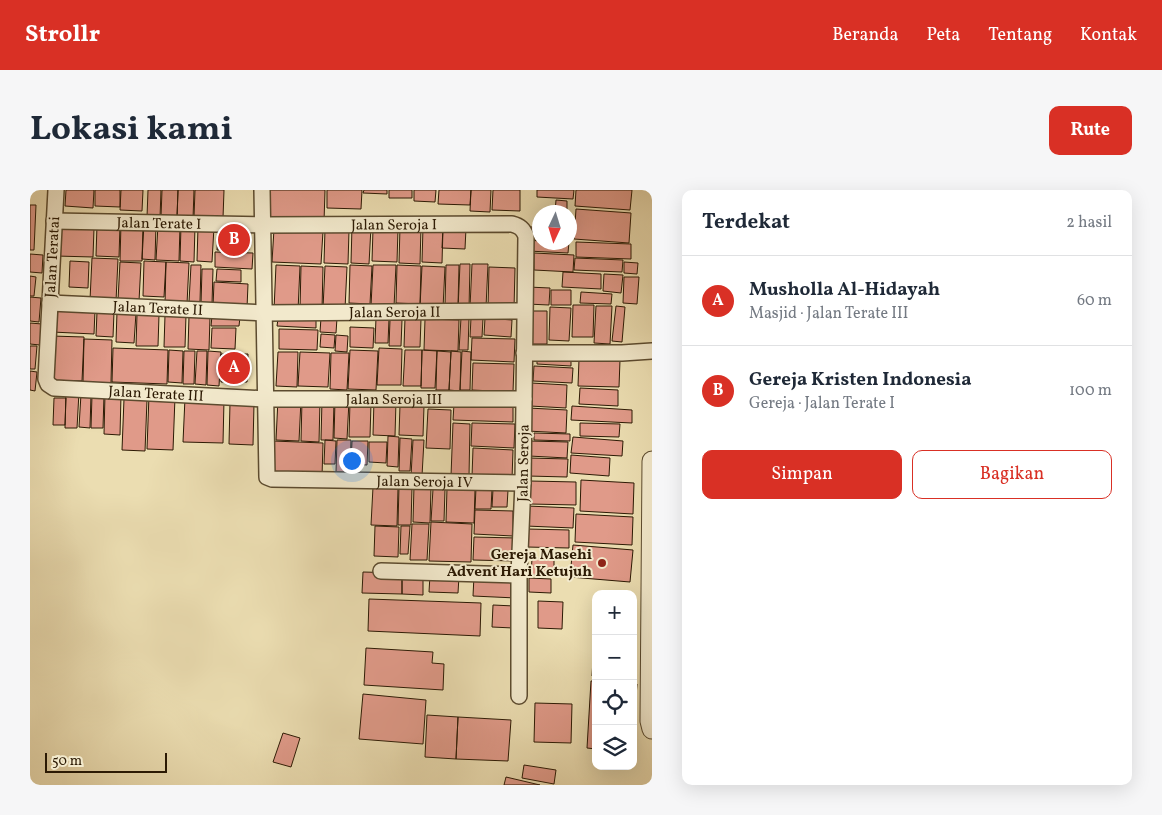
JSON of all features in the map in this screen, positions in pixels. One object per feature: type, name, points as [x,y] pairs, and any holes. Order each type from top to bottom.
[{"type":"street","name":"Jalan Teratai","points":[[48,384],[46,379],[56,190]]},
{"type":"street","points":[[262,190],[266,399]]},
{"type":"street","name":"Jalan Terate I","points":[[54,221],[263,225]]},
{"type":"street","name":"Jalan Seroja I","points":[[263,225],[512,224],[524,230]]},
{"type":"street","name":"Jalan Seroja","points":[[519,696],[519,575],[523,483],[526,236],[524,230]]},
{"type":"street","name":"Jalan Terate II","points":[[50,304],[265,313]]},
{"type":"street","name":"Jalan Seroja II","points":[[265,313],[524,311]]},
{"type":"street","points":[[524,353],[622,353],[652,350]]},
{"type":"street","name":"Jalan Terate III","points":[[48,384],[54,388],[266,399]]},
{"type":"street","name":"Jalan Seroja III","points":[[266,399],[524,399]]},
{"type":"street","name":"Jalan Seroja IV","points":[[266,399],[267,477],[272,480],[523,483]]},
{"type":"street","points":[[652,461],[650,721],[652,729]]},
{"type":"street","points":[[381,571],[519,575]]},
{"type":"building","points":[[66,190],[94,190],[93,208],[65,206]]},
{"type":"building","points":[[95,190],[120,190],[120,207],[95,206]]},
{"type":"building","points":[[121,190],[143,190],[142,211],[120,210]]},
{"type":"building","points":[[148,190],[161,190],[160,218],[147,217]]},
{"type":"building","points":[[162,190],[178,190],[177,217],[161,217]]},
{"type":"building","points":[[178,190],[194,190],[193,219],[177,218]]},
{"type":"building","points":[[195,190],[224,190],[223,218],[194,217]]},
{"type":"building","points":[[267,190],[325,190],[324,222],[266,221]]},
{"type":"building","points":[[327,190],[362,190],[361,209],[327,208]]},
{"type":"building","points":[[364,190],[387,190],[387,194],[363,193]]},
{"type":"building","points":[[389,190],[412,190],[412,198],[389,198]]},
{"type":"building","points":[[414,190],[436,190],[435,202],[414,201]]},
{"type":"building","points":[[439,190],[471,190],[470,205],[438,204]]},
{"type":"building","points":[[471,190],[491,190],[490,212],[470,211]]},
{"type":"building","points":[[493,190],[520,190],[520,211],[492,210]]},
{"type":"building","points":[[537,190],[574,190],[573,199],[537,197]]},
{"type":"building","points":[[576,190],[632,190],[630,210],[575,205]]},
{"type":"building","points":[[556,200],[567,201],[567,205],[556,205]]},
{"type":"building","points":[[30,205],[36,205],[34,250],[30,250]]},
{"type":"building","points":[[577,209],[631,213],[629,243],[577,239]]},
{"type":"building","points":[[121,223],[143,224],[142,261],[120,261]]},
{"type":"building","points":[[144,224],[156,224],[155,260],[142,259]]},
{"type":"building","points":[[97,225],[120,225],[119,257],[96,256]]},
{"type":"building","points":[[158,225],[180,226],[179,261],[156,260]]},
{"type":"building","points":[[181,225],[195,226],[194,262],[180,261]]},
{"type":"building","points":[[57,226],[94,228],[93,257],[56,256]]},
{"type":"building","points":[[352,226],[371,227],[369,264],[351,263]]},
{"type":"building","points":[[198,227],[214,227],[212,262],[197,261]]},
{"type":"building","points":[[400,227],[421,227],[420,264],[399,263]]},
{"type":"building","points":[[423,227],[443,228],[442,263],[422,262]]},
{"type":"building","points":[[443,227],[466,228],[465,249],[442,248]]},
{"type":"building","points":[[530,227],[532,227],[532,240],[529,240]]},
{"type":"building","points":[[274,229],[323,231],[321,264],[272,262]]},
{"type":"building","points":[[325,229],[349,230],[348,264],[324,263]]},
{"type":"building","points":[[373,229],[398,229],[397,262],[372,261]]},
{"type":"building","points":[[218,230],[250,231],[249,250],[217,250]]},
{"type":"building","points":[[528,240],[532,240],[532,250],[568,250],[568,253],[528,251]]},
{"type":"building","points":[[577,242],[631,244],[631,259],[576,257]]},
{"type":"building","points":[[215,252],[253,253],[252,269],[215,267]]},
{"type":"building","points":[[534,253],[574,255],[573,272],[534,270]]},
{"type":"building","points":[[30,254],[43,255],[42,273],[30,272]]},
{"type":"building","points":[[92,258],[118,259],[116,301],[90,300]]},
{"type":"building","points":[[575,258],[623,260],[622,272],[574,270]]},
{"type":"building","points":[[70,261],[89,262],[88,288],[69,287]]},
{"type":"building","points":[[144,261],[166,262],[164,297],[143,296]]},
{"type":"building","points":[[120,262],[141,263],[139,301],[118,300]]},
{"type":"building","points":[[166,262],[189,263],[187,304],[165,304]]},
{"type":"building","points":[[624,262],[638,263],[637,274],[624,273]]},
{"type":"building","points":[[460,264],[470,264],[469,309],[458,309]]},
{"type":"building","points":[[472,264],[488,264],[486,307],[470,307]]},
{"type":"building","points":[[191,265],[201,265],[200,302],[189,302]]},
{"type":"building","points":[[276,265],[300,266],[298,311],[274,310]]},
{"type":"building","points":[[350,265],[372,266],[370,304],[349,303]]},
{"type":"building","points":[[373,265],[396,265],[394,307],[371,306]]},
{"type":"building","points":[[397,265],[421,266],[420,304],[396,303]]},
{"type":"building","points":[[446,265],[459,265],[458,306],[445,306]]},
{"type":"building","points":[[301,266],[323,267],[322,310],[300,309]]},
{"type":"building","points":[[325,266],[347,267],[345,309],[323,308]]},
{"type":"building","points":[[422,266],[445,267],[443,308],[420,307]]},
{"type":"building","points":[[489,267],[515,268],[514,309],[488,308]]},
{"type":"building","points":[[202,269],[213,269],[212,305],[201,304]]},
{"type":"building","points":[[217,269],[241,270],[241,282],[216,281]]},
{"type":"building","points":[[563,272],[601,274],[601,289],[562,287]]},
{"type":"building","points":[[604,274],[623,275],[621,293],[603,291]]},
{"type":"building","points":[[30,276],[36,277],[34,296],[30,296]]},
{"type":"building","points":[[624,277],[639,277],[637,304],[623,303]]},
{"type":"building","points":[[214,282],[248,284],[247,308],[213,307]]},
{"type":"building","points":[[528,287],[550,288],[549,305],[527,304]]},
{"type":"building","points":[[551,290],[571,290],[571,305],[551,305]]},
{"type":"building","points":[[581,292],[612,294],[611,304],[580,303]]},
{"type":"building","points":[[30,297],[41,298],[39,322],[30,321]]},
{"type":"building","points":[[573,305],[594,305],[593,337],[572,337]]},
{"type":"building","points":[[596,306],[612,306],[610,344],[594,343]]},
{"type":"building","points":[[616,306],[625,307],[622,342],[612,341]]},
{"type":"building","points":[[550,307],[571,308],[569,341],[549,340]]},
{"type":"building","points":[[53,309],[95,310],[94,334],[52,332]]},
{"type":"building","points":[[526,311],[547,311],[547,344],[526,344]]},
{"type":"building","points":[[97,312],[114,312],[113,337],[96,336]]},
{"type":"building","points":[[117,312],[136,313],[134,343],[116,342]]},
{"type":"building","points":[[137,314],[159,315],[158,346],[136,346]]},
{"type":"building","points":[[165,315],[186,315],[185,347],[164,347]]},
{"type":"building","points":[[189,316],[210,317],[209,350],[188,349]]},
{"type":"building","points":[[212,316],[240,317],[239,326],[211,326]]},
{"type":"building","points":[[321,318],[337,318],[336,333],[320,332]]},
{"type":"building","points":[[376,318],[389,319],[388,343],[375,343]]},
{"type":"building","points":[[405,318],[421,319],[420,347],[404,347]]},
{"type":"building","points":[[461,318],[469,318],[468,350],[459,350]]},
{"type":"building","points":[[471,318],[483,318],[482,337],[470,337]]},
{"type":"building","points":[[485,318],[512,320],[511,337],[484,335]]},
{"type":"building","points":[[278,319],[316,320],[316,328],[277,326]]},
{"type":"building","points":[[425,319],[459,320],[458,351],[424,350]]},
{"type":"building","points":[[390,320],[402,320],[401,346],[389,346]]},
{"type":"building","points":[[30,323],[42,324],[40,345],[30,344]]},
{"type":"building","points":[[350,327],[374,328],[373,348],[350,347]]},
{"type":"building","points":[[212,328],[236,328],[235,349],[211,348]]},
{"type":"building","points":[[279,329],[318,330],[317,350],[279,349]]},
{"type":"building","points":[[321,334],[335,335],[334,348],[320,347]]},
{"type":"building","points":[[336,335],[348,336],[347,352],[335,351]]},
{"type":"building","points":[[51,336],[84,337],[82,381],[49,380]]},
{"type":"building","points":[[472,338],[515,339],[514,362],[471,360]]},
{"type":"building","points":[[84,339],[112,340],[111,383],[83,382]]},
{"type":"building","points":[[30,346],[37,346],[35,369],[30,369]]},
{"type":"building","points":[[113,348],[168,350],[167,384],[112,382]]},
{"type":"building","points":[[379,348],[402,349],[401,385],[377,385]]},
{"type":"building","points":[[169,350],[183,351],[182,383],[168,382]]},
{"type":"building","points":[[350,350],[378,351],[376,390],[348,389]]},
{"type":"building","points":[[405,350],[422,350],[421,386],[403,386]]},
{"type":"building","points":[[422,350],[437,351],[435,388],[421,388]]},
{"type":"building","points":[[184,351],[195,351],[194,384],[183,384]]},
{"type":"building","points":[[197,351],[207,351],[206,385],[195,384]]},
{"type":"building","points":[[208,351],[221,352],[219,386],[207,385]]},
{"type":"building","points":[[437,351],[451,352],[449,390],[436,390]]},
{"type":"building","points":[[451,351],[461,352],[460,391],[449,390]]},
{"type":"building","points":[[462,351],[471,352],[470,390],[460,390]]},
{"type":"building","points":[[278,352],[298,352],[297,387],[276,386]]},
{"type":"building","points":[[300,352],[330,353],[328,387],[298,386]]},
{"type":"building","points":[[331,353],[349,353],[347,390],[330,389]]},
{"type":"building","points":[[221,354],[248,354],[247,382],[221,382]]},
{"type":"building","points":[[537,355],[571,357],[571,366],[537,364]]},
{"type":"building","points":[[579,359],[620,360],[619,387],[578,386]]},
{"type":"building","points":[[473,363],[514,364],[513,392],[472,390]]},
{"type":"building","points":[[534,366],[573,368],[572,383],[533,381]]},
{"type":"building","points":[[30,371],[37,372],[35,391],[30,390]]},
{"type":"building","points":[[531,383],[567,385],[566,408],[530,406]]},
{"type":"building","points":[[580,388],[618,390],[618,406],[579,404]]},
{"type":"building","points":[[66,391],[79,392],[77,428],[65,428]]},
{"type":"building","points":[[81,394],[91,395],[90,428],[79,427]]},
{"type":"building","points":[[105,394],[121,395],[120,435],[104,434]]},
{"type":"building","points":[[92,395],[104,395],[103,428],[91,428]]},
{"type":"building","points":[[149,395],[175,397],[173,450],[147,449]]},
{"type":"building","points":[[54,398],[66,398],[65,425],[53,425]]},
{"type":"building","points":[[185,398],[224,400],[223,443],[183,442]]},
{"type":"building","points":[[124,399],[147,400],[145,451],[122,450]]},
{"type":"building","points":[[278,399],[301,400],[299,441],[276,440]]},
{"type":"building","points":[[302,400],[320,401],[319,442],[301,441]]},
{"type":"building","points":[[322,400],[334,401],[333,440],[321,440]]},
{"type":"building","points":[[335,400],[349,401],[347,439],[334,438]]},
{"type":"building","points":[[374,400],[396,401],[395,436],[373,435]]},
{"type":"building","points":[[350,402],[371,403],[370,437],[349,437]]},
{"type":"building","points":[[230,403],[254,404],[253,445],[229,444]]},
{"type":"building","points":[[454,404],[513,406],[513,422],[453,420]]},
{"type":"building","points":[[400,405],[424,406],[423,436],[399,435]]},
{"type":"building","points":[[572,406],[632,410],[632,423],[571,420]]},
{"type":"building","points":[[528,408],[567,410],[566,433],[527,431]]},
{"type":"building","points":[[428,409],[451,410],[450,449],[426,448]]},
{"type":"building","points":[[453,423],[470,424],[469,476],[451,476]]},
{"type":"building","points":[[472,423],[515,424],[514,448],[471,446]]},
{"type":"building","points":[[580,423],[620,424],[619,437],[580,436]]},
{"type":"building","points":[[534,433],[570,434],[570,441],[534,440]]},
{"type":"building","points":[[388,436],[399,437],[398,467],[387,466]]},
{"type":"building","points":[[573,437],[623,441],[622,456],[571,453]]},
{"type":"building","points":[[400,438],[412,439],[410,471],[399,471]]},
{"type":"building","points":[[325,440],[336,441],[335,464],[324,464]]},
{"type":"building","points":[[337,440],[351,440],[350,473],[336,472]]},
{"type":"building","points":[[413,440],[424,440],[422,476],[411,476]]},
{"type":"building","points":[[273,441],[323,443],[322,477],[272,476]]},
{"type":"building","points":[[352,441],[368,441],[367,465],[351,464]]},
{"type":"building","points":[[530,441],[568,442],[567,458],[529,456]]},
{"type":"building","points":[[369,442],[387,442],[386,463],[369,462]]},
{"type":"building","points":[[473,448],[513,450],[512,479],[472,477]]},
{"type":"building","points":[[571,455],[610,458],[609,476],[570,473]]},
{"type":"building","points":[[529,458],[568,459],[567,477],[528,476]]},
{"type":"building","points":[[581,480],[634,483],[633,514],[580,511]]},
{"type":"building","points":[[530,481],[576,482],[576,505],[530,504]]},
{"type":"building","points":[[399,486],[412,487],[411,525],[398,525]]},
{"type":"building","points":[[414,486],[431,487],[430,523],[413,522]]},
{"type":"building","points":[[373,487],[398,488],[397,526],[371,525]]},
{"type":"building","points":[[447,488],[475,490],[474,523],[446,522]]},
{"type":"building","points":[[476,488],[492,489],[491,509],[475,509]]},
{"type":"building","points":[[433,489],[445,489],[444,521],[431,521]]},
{"type":"building","points":[[493,489],[508,490],[507,507],[492,507]]},
{"type":"building","points":[[527,506],[574,508],[573,528],[526,526]]},
{"type":"building","points":[[475,510],[513,511],[513,536],[474,534]]},
{"type":"building","points":[[576,514],[633,517],[632,545],[575,542]]},
{"type":"building","points":[[431,522],[472,524],[471,562],[429,561]]},
{"type":"building","points":[[412,524],[429,524],[427,560],[410,560]]},
{"type":"building","points":[[375,526],[399,527],[398,557],[374,556]]},
{"type":"building","points":[[401,526],[410,526],[408,554],[400,554]]},
{"type":"building","points":[[527,529],[569,530],[569,548],[527,547]]},
{"type":"building","points":[[474,537],[516,538],[515,561],[473,560]]},
{"type":"building","name":"Gereja Masehi Advent Hari Ketujuh","points":[[573,545],[633,550],[630,582],[570,577]]},
{"type":"building","points":[[532,558],[554,559],[554,576],[531,575]]},
{"type":"building","points":[[363,572],[402,573],[402,594],[362,593]]},
{"type":"building","points":[[402,574],[423,575],[423,595],[402,594]]},
{"type":"building","points":[[430,575],[459,576],[458,593],[429,592]]},
{"type":"building","points":[[474,576],[516,578],[516,598],[473,596]]},
{"type":"building","points":[[529,578],[551,579],[551,593],[529,592]]},
{"type":"building","points":[[369,599],[481,603],[480,636],[368,631]]},
{"type":"building","points":[[538,601],[563,602],[562,629],[538,628]]},
{"type":"building","points":[[493,605],[514,606],[513,628],[492,627]]},
{"type":"building","points":[[366,648],[433,652],[432,663],[444,664],[443,690],[364,685]]},
{"type":"building","points":[[591,681],[592,681],[592,749],[587,748]]},
{"type":"building","points":[[363,694],[426,700],[423,744],[359,739]]},
{"type":"building","points":[[535,703],[572,704],[571,743],[534,742]]},
{"type":"building","points":[[427,715],[458,717],[456,759],[425,757]]},
{"type":"building","points":[[458,717],[511,720],[508,761],[456,759]]},
{"type":"building","points":[[283,733],[300,738],[291,767],[273,762]]},
{"type":"building","points":[[524,765],[556,770],[554,784],[522,778]]},
{"type":"building","points":[[506,777],[540,785],[504,785]]},
{"type":"place","name":"Gereja Kristen Indonesia","points":[[234,240]]},
{"type":"place","name":"Musholla Al-Hidayah","points":[[234,368]]},
{"type":"place","name":"Gereja Masehi Advent Hari Ketujuh","points":[[602,563]]}]
